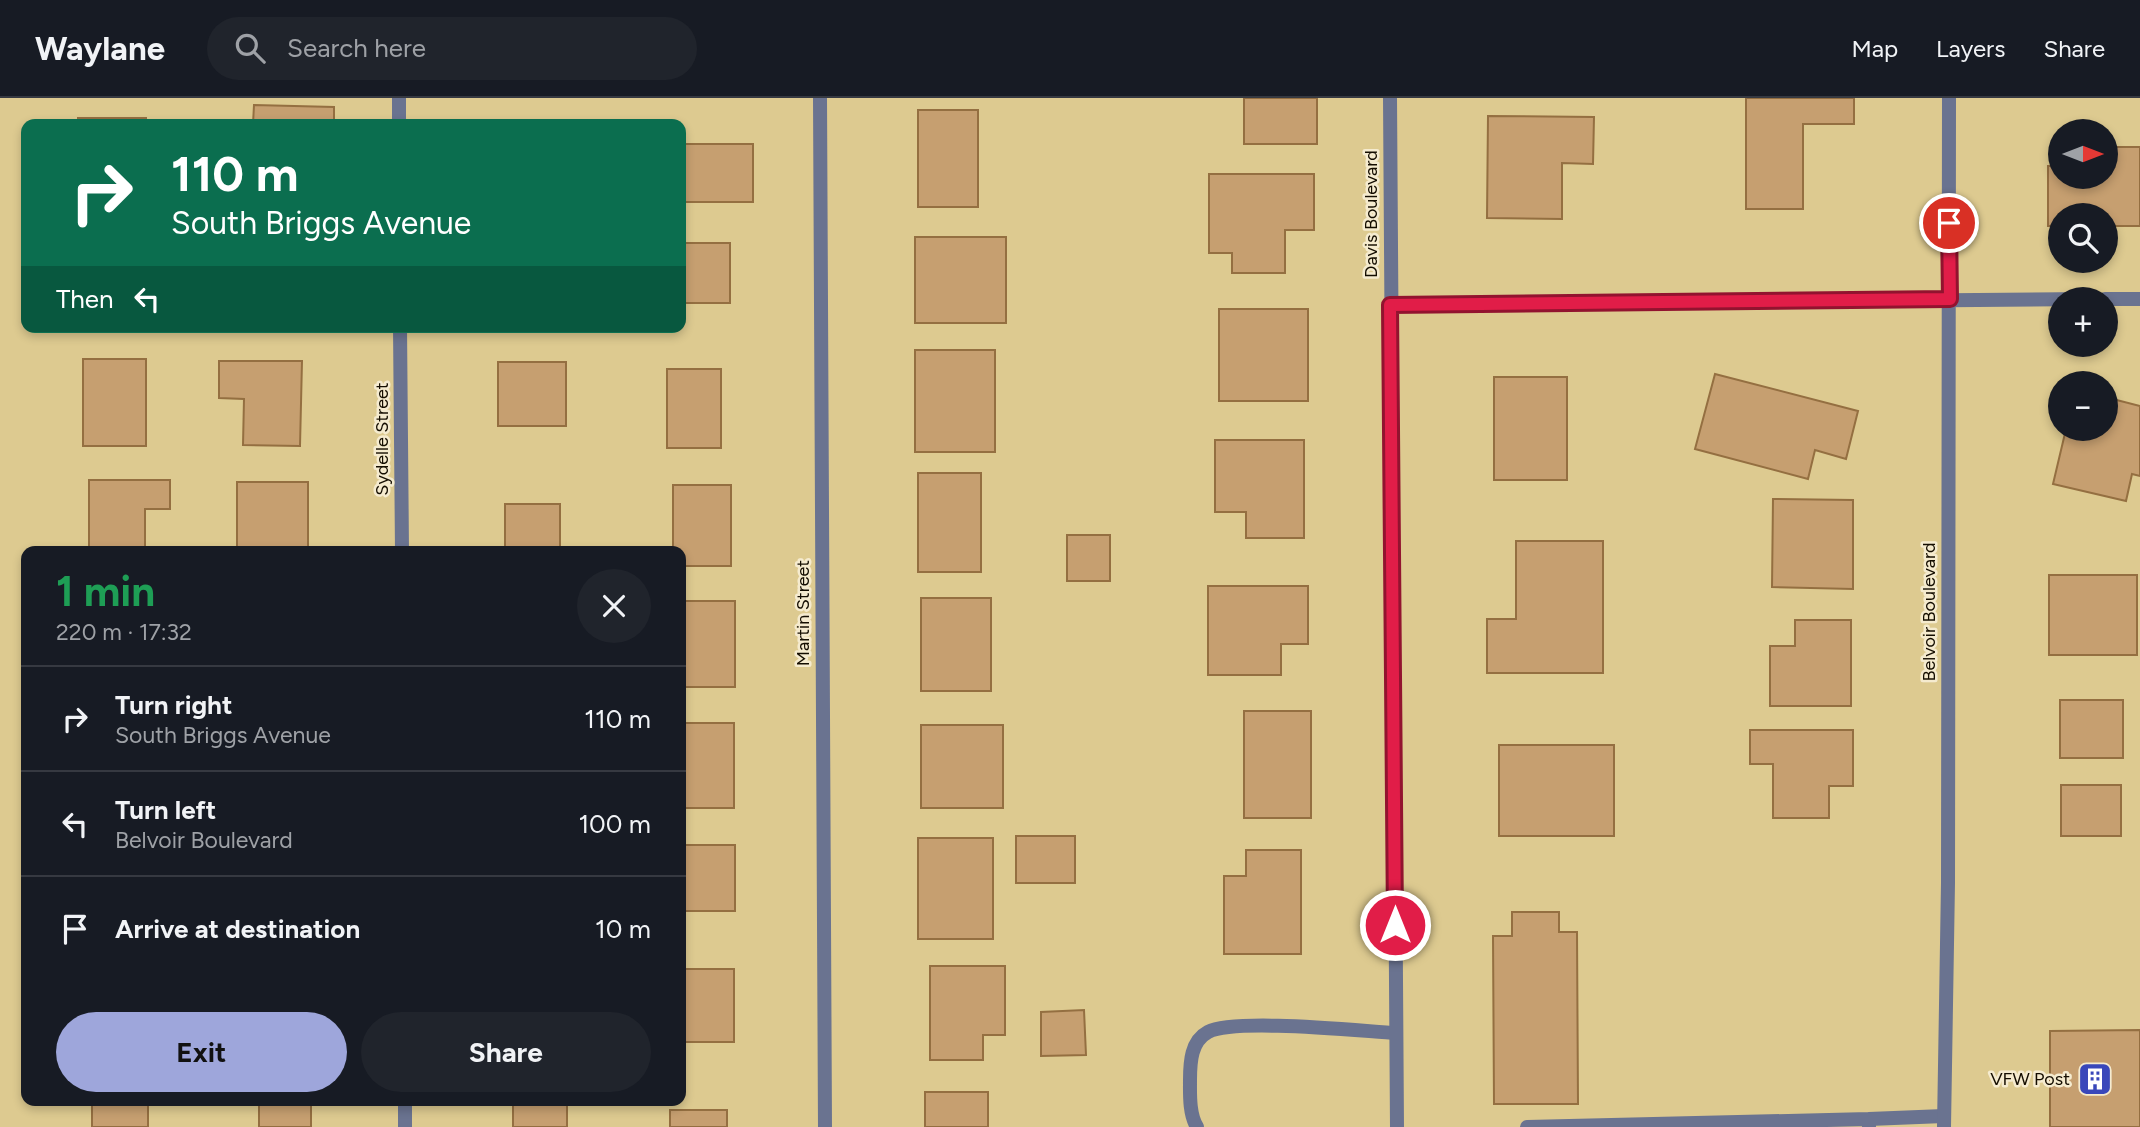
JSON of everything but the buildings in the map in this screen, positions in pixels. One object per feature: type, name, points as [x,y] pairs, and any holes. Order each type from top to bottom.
[{"type":"street","points":[[399,98],[399,119]]},
{"type":"street","name":"Martin Street","points":[[820,98],[825,1127]]},
{"type":"street","name":"Davis Boulevard","points":[[1390,98],[1397,1127]]},
{"type":"street","name":"Belvoir Boulevard","points":[[1944,1122],[1948,869],[1949,98]]},
{"type":"street","points":[[1390,305],[2048,299]]},
{"type":"street","points":[[2118,299],[2140,299]]},
{"type":"street","name":"Sydelle Street","points":[[400,333],[402,546]]},
{"type":"street","points":[[1197,1127],[1191,1104],[1192,1054],[1198,1040],[1209,1031],[1249,1026],[1396,1033]]},
{"type":"street","points":[[405,1106],[405,1127]]},
{"type":"street","points":[[1527,1127],[1944,1122]]},
{"type":"place","name":"VFW Post","points":[[2095,1079]]},
{"type":"route","points":[[1395,925],[1390,305],[1950,299],[1949,223]]}]
